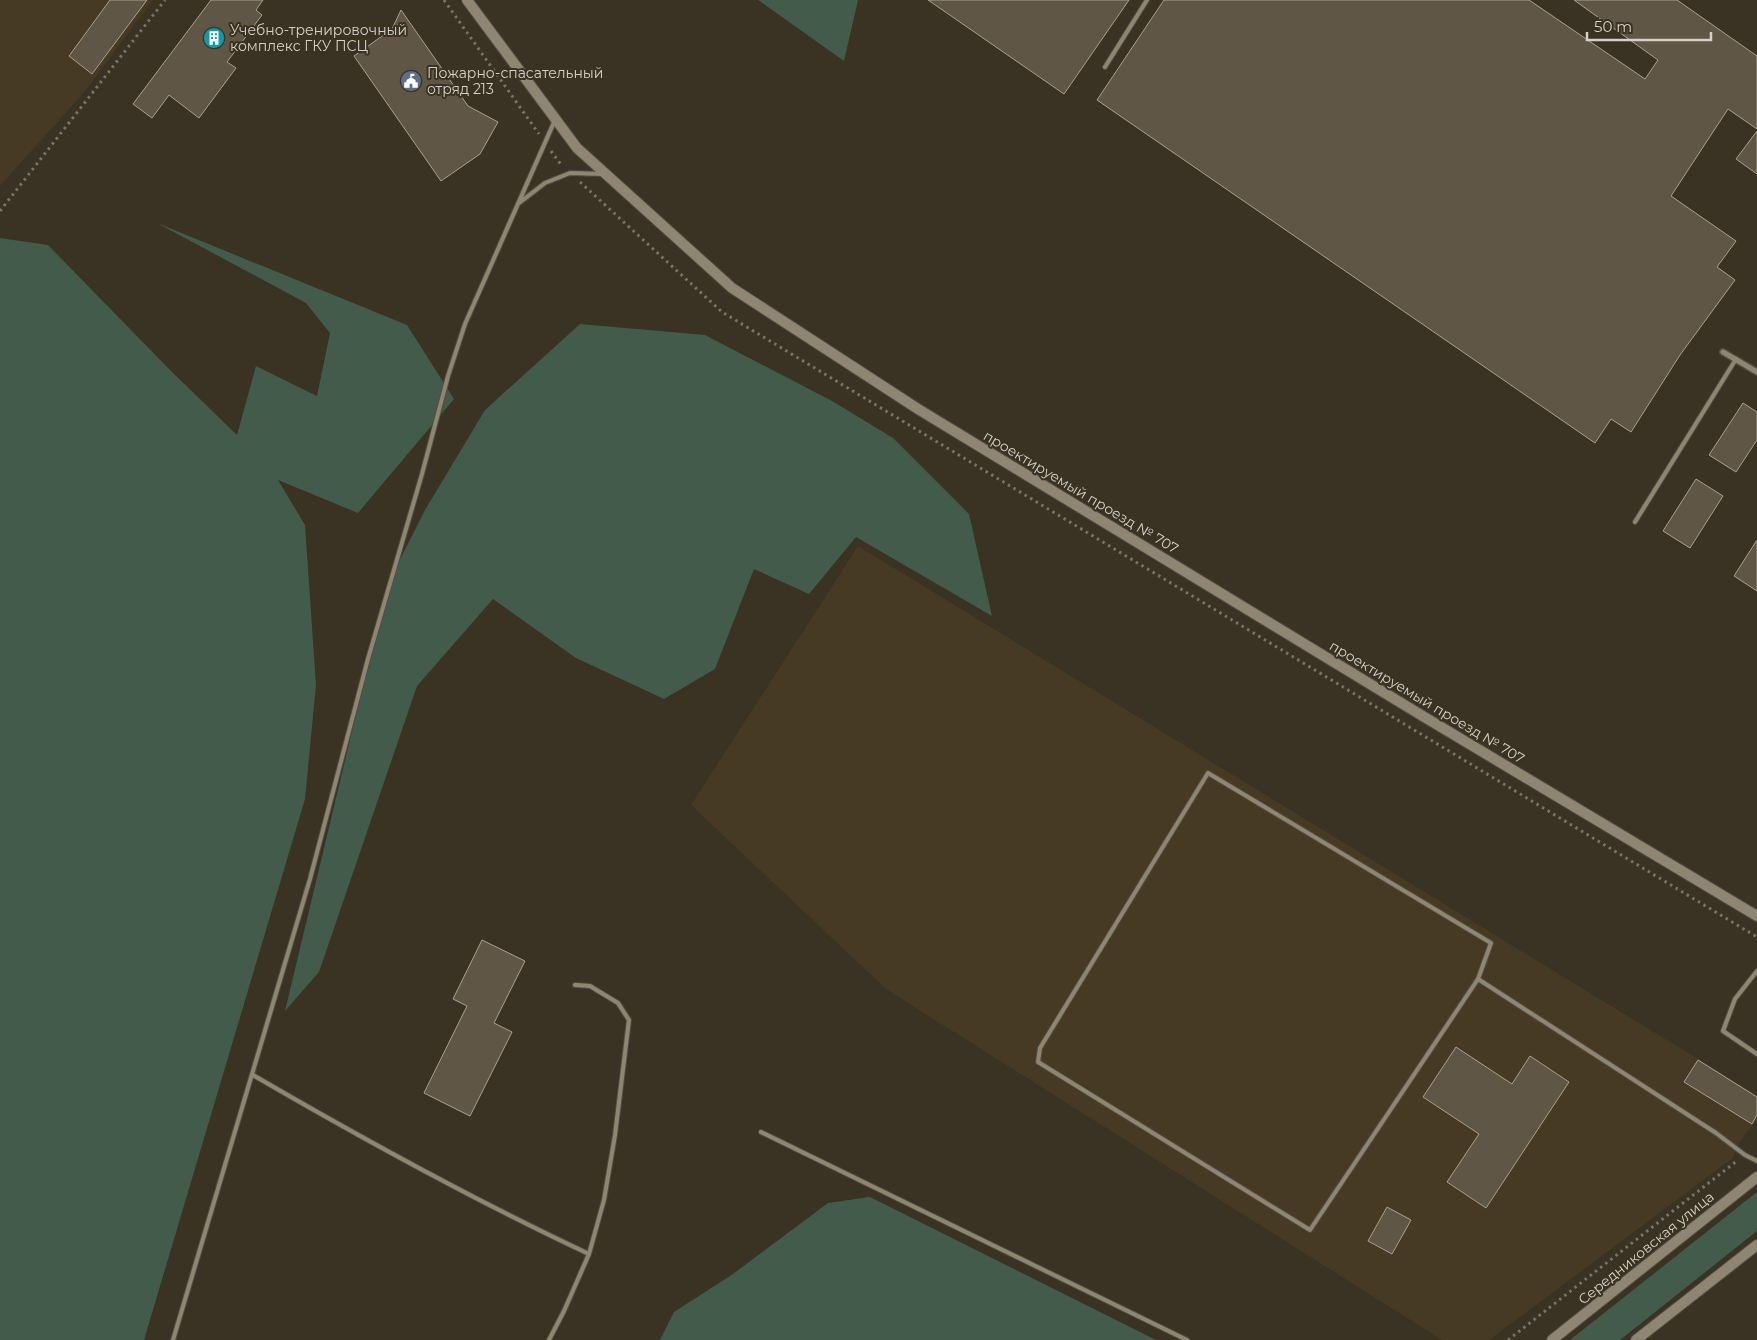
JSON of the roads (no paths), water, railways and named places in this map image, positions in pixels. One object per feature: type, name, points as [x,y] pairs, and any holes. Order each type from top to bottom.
[{"type":"street","name":"проектируемый проезд № 707","points":[[467,0],[577,148],[732,288],[918,409],[1412,710],[1757,916]]},
{"type":"street","points":[[1723,352],[1757,372]]},
{"type":"street","name":"Середниковская улица","points":[[1552,1340],[1757,1177]]},
{"type":"street","points":[[1636,1340],[1757,1245]]},
{"type":"lane","points":[[1105,67],[1147,0]]},
{"type":"lane","points":[[173,1340],[310,879],[368,659],[422,474],[448,376],[465,324],[555,119]]},
{"type":"lane","points":[[518,204],[545,183],[570,174],[606,174]]},
{"type":"lane","points":[[1635,522],[1736,360]]},
{"type":"lane","points":[[1208,773],[1491,943],[1478,979],[1310,1230],[1038,1062],[1040,1048],[1208,773]]},
{"type":"lane","points":[[1757,971],[1735,999],[1723,1031],[1757,1054]]},
{"type":"lane","points":[[1478,979],[1716,1133],[1744,1155],[1757,1161]]},
{"type":"lane","points":[[549,1340],[589,1254],[604,1200],[615,1135],[629,1020],[618,1003],[590,986],[575,985]]},
{"type":"lane","points":[[253,1075],[332,1121],[512,1218],[589,1254]]},
{"type":"lane","points":[[760,1132],[1187,1340]]},
{"type":"place","name":"Учебно-тренировочный комплекс ГКУ ПСЦ","points":[[214,38]]},
{"type":"place","name":"Пожарно-спасательный отряд 213","points":[[411,81]]}]
